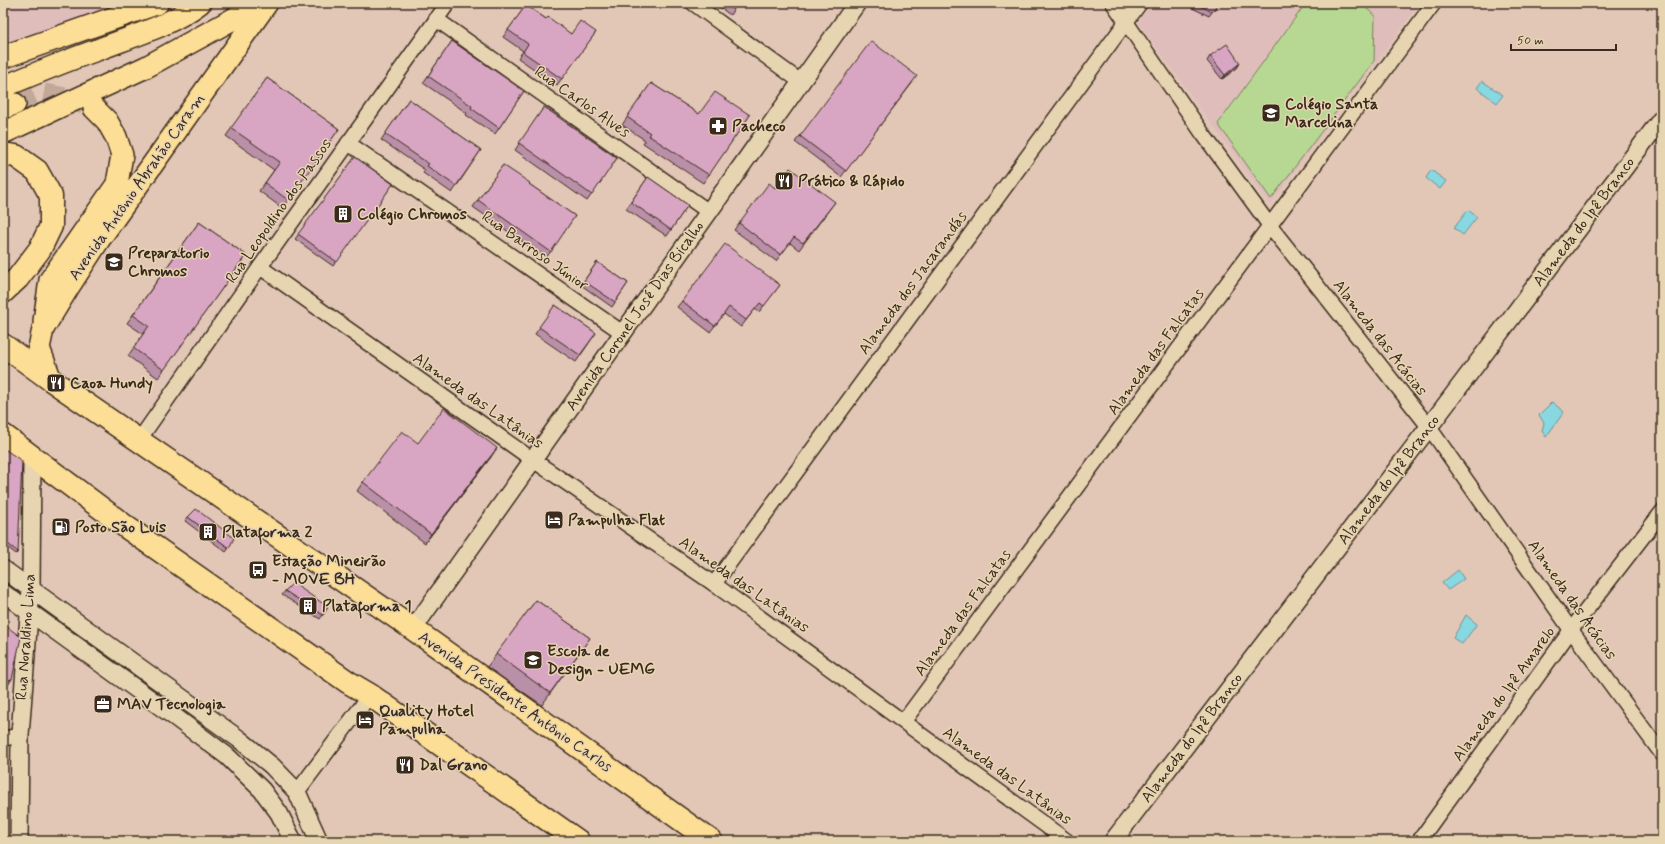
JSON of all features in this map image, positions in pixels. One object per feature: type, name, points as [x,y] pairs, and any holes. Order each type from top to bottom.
[{"type":"highway","points":[[3,56],[157,3]]},
{"type":"highway","points":[[3,154],[16,156],[37,171],[51,196],[52,226],[40,249],[18,278],[3,292]]},
{"type":"highway","name":"Avenida Presidente Antônio Carlos","points":[[3,345],[51,380],[414,629],[711,841]]},
{"type":"highway","points":[[3,435],[129,529],[348,682],[370,695],[578,841]]},
{"type":"main road","points":[[7,100],[55,65],[136,35],[173,19],[200,3]]},
{"type":"main road","points":[[3,133],[146,66],[255,7],[259,3]]},
{"type":"main road","name":"Avenida Antônio Abrahão Caram","points":[[51,380],[39,348],[43,329],[99,240],[267,3]]},
{"type":"main road","points":[[43,329],[50,280],[117,184],[122,156],[116,137],[107,121],[94,108]]},
{"type":"street","name":"Rua Leopoldino dos Passos","points":[[139,440],[448,3]]},
{"type":"street","points":[[694,3],[801,82]]},
{"type":"street","name":"Avenida Coronel José Dias Bicalho","points":[[414,629],[857,3]]},
{"type":"street","name":"Alameda das Acácias","points":[[1113,3],[1203,134],[1270,226],[1429,427],[1571,630],[1662,754]]},
{"type":"street","name":"Alameda dos Jacarandás","points":[[714,584],[1140,3]]},
{"type":"street","name":"Alameda das Falcatas","points":[[904,721],[1434,3]]},
{"type":"street","name":"Rua Carlos Alves","points":[[436,19],[709,212]]},
{"type":"street","name":"Alameda do Ipê Branco","points":[[1113,841],[1429,427],[1662,118]]},
{"type":"street","name":"Rua Barroso Júnior","points":[[348,143],[623,333]]},
{"type":"street","name":"Alameda das Latânias","points":[[260,267],[533,460],[714,584],[1067,841]]},
{"type":"street","name":"Rua Noraldino Lima","points":[[19,841],[20,735],[31,589],[32,458]]},
{"type":"street","name":"Alameda do Ipê Amarelo","points":[[1419,841],[1571,630],[1662,512]]},
{"type":"street","points":[[3,569],[239,739],[272,766],[297,792],[319,841]]},
{"type":"street","points":[[3,593],[227,756],[262,790],[279,813],[293,841]]},
{"type":"street","points":[[297,792],[370,695]]},
{"type":"street","points":[[3,739],[20,735]]},
{"type":"shaded area","points":[[3,3],[117,3],[3,46]]},
{"type":"shaded area","name":"Colégio Santa Marcelina","points":[[1152,3],[1420,3],[1270,205],[1138,22]]},
{"type":"green space","points":[[1306,3],[1359,3],[1375,15],[1374,61],[1271,199],[1218,124]]},
{"type":"water","points":[[1482,81],[1503,95],[1497,103],[1477,88]]},
{"type":"water","points":[[1431,170],[1446,181],[1440,189],[1426,178]]},
{"type":"water","points":[[1468,210],[1477,217],[1463,235],[1454,228]]},
{"type":"water","points":[[1552,402],[1564,412],[1546,437],[1542,431],[1544,423],[1539,415]]},
{"type":"water","points":[[1458,570],[1464,579],[1448,590],[1442,583]]},
{"type":"water","points":[[1466,615],[1477,624],[1462,644],[1453,638]]},
{"type":"building","points":[[725,3],[738,3],[733,9]]},
{"type":"building","points":[[1195,3],[1218,3],[1212,12]]},
{"type":"building","points":[[526,5],[546,19],[548,17],[571,34],[580,21],[596,32],[562,79],[523,52],[528,44],[508,30]]},
{"type":"building","points":[[452,41],[524,91],[499,128],[471,108],[472,106],[428,76]]},
{"type":"building","points":[[871,41],[917,76],[846,171],[800,136]]},
{"type":"building","points":[[1227,44],[1240,63],[1225,75],[1210,56]]},
{"type":"building","points":[[267,78],[339,129],[288,200],[265,183],[280,162],[231,128]]},
{"type":"building","points":[[651,83],[699,114],[715,92],[750,115],[709,175],[648,135],[650,133],[627,117]]},
{"type":"building","points":[[409,99],[481,150],[456,186],[427,166],[429,164],[385,134]]},
{"type":"building","points":[[544,107],[617,158],[592,195],[519,143]]},
{"type":"building","name":"Colégio Chromos","points":[[355,157],[393,184],[337,262],[298,234]]},
{"type":"building","points":[[503,165],[575,216],[551,252],[478,200]]},
{"type":"building","points":[[790,168],[835,202],[803,243],[794,237],[781,255],[739,223],[769,183],[775,188]]},
{"type":"building","points":[[648,177],[688,205],[671,230],[631,202]]},
{"type":"building","points":[[199,222],[246,255],[164,370],[133,348],[149,326],[133,315]]},
{"type":"building","points":[[725,244],[780,285],[764,306],[760,303],[746,320],[729,307],[715,326],[682,301]]},
{"type":"building","points":[[597,262],[628,283],[615,302],[584,281]]},
{"type":"building","points":[[555,305],[596,333],[580,355],[539,327]]},
{"type":"building","points":[[444,408],[497,448],[431,534],[363,482],[402,431],[418,443]]},
{"type":"building","points":[[3,448],[22,461],[18,552],[3,540]]},
{"type":"building","points":[[196,509],[234,538],[229,548],[188,517]]},
{"type":"building","points":[[293,583],[328,607],[323,615],[285,591]]},
{"type":"building","name":"Escola de Design - UEMG","points":[[536,600],[590,638],[550,693],[496,654]]},
{"type":"building","points":[[3,624],[21,637],[12,679],[3,681]]},
{"type":"tunnel","points":[[15,104],[40,93],[71,99],[84,104]]},
{"type":"place","name":"Colégio Santa Marcelina","points":[[1271,113]]},
{"type":"place","name":"Pacheco","points":[[718,126]]},
{"type":"place","name":"Prático & Rápido","points":[[784,181]]},
{"type":"place","name":"Colégio Chromos","points":[[343,214]]},
{"type":"place","name":"Preparatorio Chromos","points":[[114,262]]},
{"type":"place","name":"Caoa Hundy","points":[[56,383]]},
{"type":"place","name":"Pampulha Flat","points":[[554,520]]},
{"type":"place","name":"Posto São Luis","points":[[61,527]]},
{"type":"place","name":"Plataforma 2","points":[[208,532]]},
{"type":"place","name":"Estação Mineirão - MOVE BH","points":[[258,570]]},
{"type":"place","name":"Plataforma 1","points":[[308,606]]},
{"type":"place","name":"Escola de Design - UEMG","points":[[533,660]]},
{"type":"place","name":"MAV Tecnologia","points":[[103,704]]},
{"type":"place","name":"Quality Hotel Pampulha","points":[[365,720]]},
{"type":"place","name":"Dal Grano","points":[[405,765]]}]
